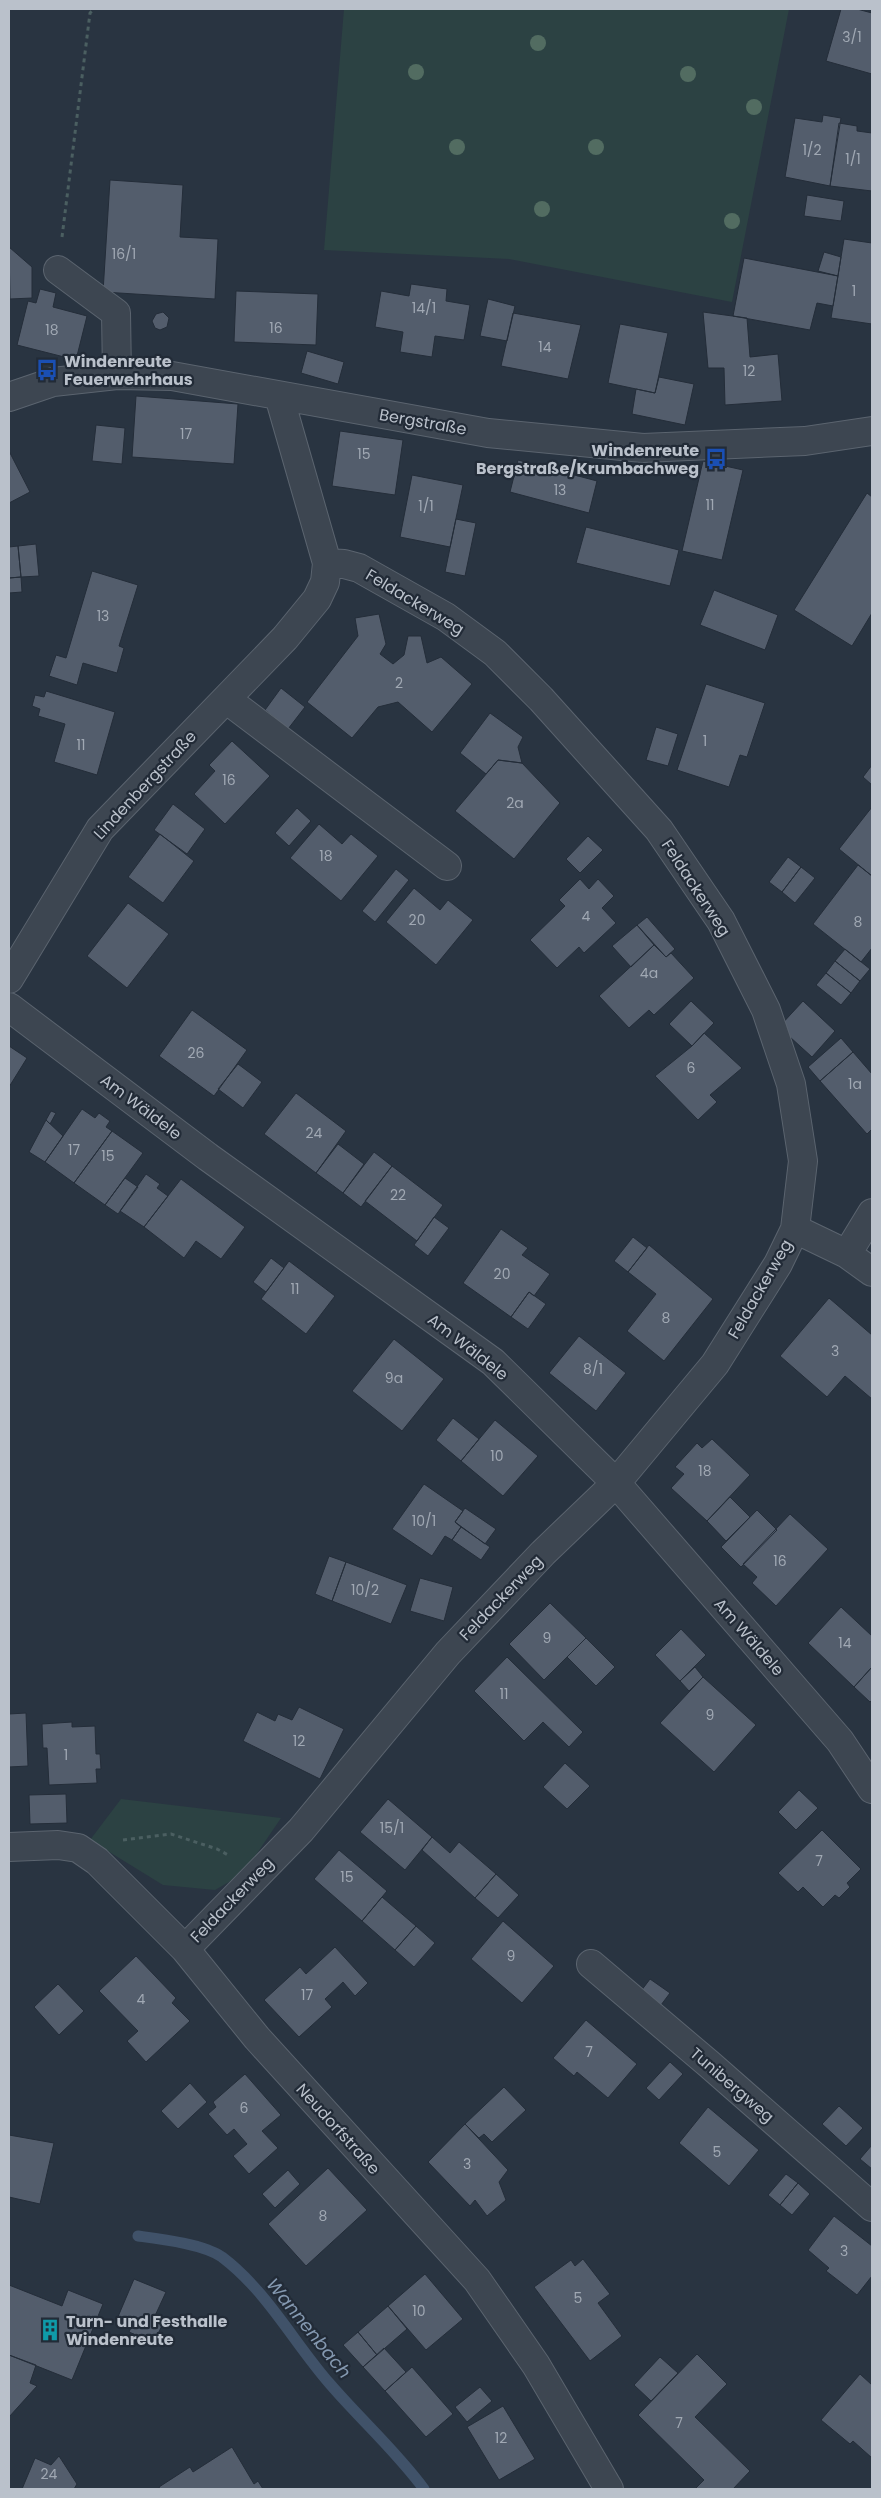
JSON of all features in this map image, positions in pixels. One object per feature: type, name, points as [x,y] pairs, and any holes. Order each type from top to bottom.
[{"type":"street","points":[[58,270],[116,313],[117,375]]},
{"type":"street","name":"Bergstraße","points":[[9,396],[53,382],[117,375],[172,376],[488,433],[643,448],[805,441],[872,431]]},
{"type":"street","name":"Lindenbergstraße","points":[[9,979],[100,829],[284,638],[317,600],[325,582],[327,563],[279,396]]},
{"type":"street","name":"Feldackerweg","points":[[185,1949],[300,1830],[448,1653],[543,1553],[616,1483],[715,1364],[778,1264],[795,1229],[803,1161],[790,1084],[766,1010],[721,921],[659,830],[541,698],[494,653],[446,617],[359,568],[344,564],[327,563]]},
{"type":"street","points":[[226,699],[447,866]]},
{"type":"street","name":"Am Wäldele","points":[[9,1007],[208,1157],[493,1362],[616,1483],[840,1741],[872,1789]]},
{"type":"street","points":[[847,1254],[872,1213]]},
{"type":"street","points":[[795,1229],[847,1254],[872,1272]]},
{"type":"street","name":"Neudorfstraße","points":[[9,1847],[65,1846],[78,1848],[97,1861],[185,1949],[257,2038],[477,2280],[536,2365],[609,2489]]},
{"type":"street","name":"Tunibergweg","points":[[591,1964],[709,2064],[872,2207]]},
{"type":"path","points":[[58,270],[73,136],[90,14],[94,9]]},
{"type":"path","points":[[97,1861],[117,1840],[171,1834],[217,1849],[260,1872]]},
{"type":"green space","points":[[344,9],[789,9],[732,302],[509,259],[324,250]]},
{"type":"green space","points":[[121,1799],[281,1818],[243,1874],[215,1890],[163,1885],[90,1840]]},
{"type":"building","points":[[841,9],[857,9],[872,13],[872,74],[826,61]]},
{"type":"building","points":[[823,115],[841,118],[830,186],[785,177],[795,118],[822,122]]},
{"type":"building","points":[[839,123],[857,126],[857,131],[872,133],[872,191],[830,186]]},
{"type":"building","points":[[110,180],[183,185],[180,237],[218,239],[215,299],[103,292]]},
{"type":"building","points":[[807,195],[844,201],[841,221],[804,216]]},
{"type":"building","points":[[844,239],[872,243],[872,324],[831,318]]},
{"type":"building","points":[[9,247],[32,267],[32,298],[10,299]]},
{"type":"building","points":[[824,252],[841,257],[838,276],[818,271]]},
{"type":"building","points":[[744,258],[838,276],[833,306],[817,303],[810,330],[733,316]]},
{"type":"building","points":[[411,284],[447,289],[446,301],[470,305],[464,340],[435,336],[432,357],[400,352],[403,332],[375,327],[381,291],[409,296]]},
{"type":"building","points":[[40,289],[56,293],[53,307],[87,316],[76,360],[17,345],[28,301],[36,303]]},
{"type":"building","points":[[236,291],[318,294],[316,345],[234,342]]},
{"type":"building","points":[[488,299],[515,306],[507,341],[480,336]]},
{"type":"building","points":[[163,312],[169,318],[167,327],[160,330],[155,328],[152,321],[156,314]]},
{"type":"building","points":[[703,312],[747,318],[750,357],[778,354],[782,401],[725,405],[724,368],[708,368]]},
{"type":"building","points":[[513,313],[581,325],[568,379],[501,366]]},
{"type":"building","points":[[620,324],[668,333],[655,393],[608,383]]},
{"type":"building","points":[[307,351],[344,362],[338,384],[301,373]]},
{"type":"building","points":[[659,377],[694,384],[685,425],[632,414],[636,389],[655,393]]},
{"type":"building","points":[[136,396],[238,404],[234,464],[132,457]]},
{"type":"building","points":[[96,425],[125,428],[122,464],[92,461]]},
{"type":"building","points":[[340,431],[403,440],[395,495],[332,486]]},
{"type":"building","points":[[9,451],[30,492],[9,503]]},
{"type":"building","points":[[518,460],[597,481],[589,513],[510,492]]},
{"type":"building","points":[[703,461],[743,470],[722,560],[682,551]]},
{"type":"building","points":[[412,475],[463,485],[450,547],[400,537]]},
{"type":"building","points":[[867,493],[872,497],[872,613],[852,646],[794,610]]},
{"type":"building","points":[[456,519],[476,523],[465,576],[445,572]]},
{"type":"building","points":[[586,527],[679,550],[670,586],[576,563]]},
{"type":"building","points":[[36,544],[39,576],[21,577],[18,546]]},
{"type":"building","points":[[18,546],[21,577],[9,578],[9,547]]},
{"type":"building","points":[[92,571],[138,585],[119,646],[124,648],[117,673],[83,663],[77,685],[49,676],[56,655],[66,658]]},
{"type":"building","points":[[21,577],[22,592],[9,593],[9,578]]},
{"type":"building","points":[[714,590],[778,615],[765,650],[700,625]]},
{"type":"building","points":[[379,614],[386,644],[380,654],[393,664],[404,655],[408,636],[421,636],[427,663],[441,657],[472,684],[432,732],[398,702],[378,707],[352,738],[307,702],[358,636],[355,618]]},
{"type":"building","points":[[706,684],[765,703],[747,757],[740,755],[729,787],[677,770]]},
{"type":"building","points":[[281,688],[305,707],[288,729],[265,710]]},
{"type":"building","points":[[46,691],[115,712],[97,775],[54,762],[65,724],[38,716],[40,709],[32,706],[35,695],[44,697]]},
{"type":"building","points":[[490,713],[523,737],[518,747],[522,763],[498,760],[486,774],[460,753]]},
{"type":"building","points":[[656,727],[678,734],[668,766],[646,760]]},
{"type":"building","points":[[232,741],[270,776],[225,824],[194,794],[215,771],[209,765]]},
{"type":"building","points":[[498,760],[522,763],[560,803],[514,859],[455,811]]},
{"type":"building","points":[[872,765],[872,785],[863,777]]},
{"type":"building","points":[[173,804],[205,829],[187,854],[154,830]]},
{"type":"building","points":[[872,807],[872,876],[839,849]]},
{"type":"building","points":[[297,808],[311,821],[289,846],[275,833]]},
{"type":"building","points":[[319,824],[342,844],[351,834],[378,856],[341,901],[290,858]]},
{"type":"building","points":[[160,834],[194,861],[163,903],[128,877]]},
{"type":"building","points":[[588,836],[603,850],[580,873],[566,859]]},
{"type":"building","points":[[788,857],[801,867],[782,892],[769,882]]},
{"type":"building","points":[[858,865],[872,876],[872,948],[861,962],[813,924]]},
{"type":"building","points":[[801,867],[815,878],[795,903],[782,892]]},
{"type":"building","points":[[396,869],[409,880],[375,922],[362,911]]},
{"type":"building","points":[[580,879],[589,889],[598,879],[614,896],[602,908],[616,923],[584,953],[579,947],[557,968],[530,940],[565,906],[559,900]]},
{"type":"building","points":[[414,888],[440,910],[448,900],[473,920],[436,965],[386,922]]},
{"type":"building","points":[[128,903],[169,934],[127,988],[87,956]]},
{"type":"building","points":[[647,917],[675,949],[666,957],[637,925]]},
{"type":"building","points":[[637,925],[654,945],[631,967],[612,946]]},
{"type":"building","points":[[654,945],[666,957],[671,953],[694,978],[654,1015],[649,1010],[629,1028],[599,996]]},
{"type":"building","points":[[845,949],[870,969],[860,981],[835,961]]},
{"type":"building","points":[[835,961],[860,981],[851,993],[826,973]]},
{"type":"building","points":[[826,973],[851,993],[841,1005],[816,985]]},
{"type":"building","points":[[691,1001],[714,1023],[692,1046],[669,1024]]},
{"type":"building","points":[[803,1001],[835,1031],[812,1057],[779,1027]]},
{"type":"building","points":[[192,1010],[247,1050],[214,1096],[159,1056]]},
{"type":"building","points":[[704,1033],[742,1068],[710,1095],[717,1102],[698,1120],[655,1076],[692,1046]]},
{"type":"building","points":[[841,1038],[853,1052],[820,1081],[808,1067]]},
{"type":"building","points":[[9,1046],[27,1058],[9,1087]]},
{"type":"building","points":[[853,1052],[872,1074],[872,1129],[867,1134],[820,1081]]},
{"type":"building","points":[[238,1064],[262,1082],[243,1108],[218,1089]]},
{"type":"building","points":[[296,1093],[346,1131],[316,1173],[264,1134]]},
{"type":"building","points":[[82,1109],[95,1118],[99,1113],[110,1121],[106,1127],[112,1131],[74,1183],[45,1162]]},
{"type":"building","points":[[51,1111],[56,1113],[50,1124],[46,1120]]},
{"type":"building","points":[[46,1120],[63,1136],[45,1162],[29,1152]]},
{"type":"building","points":[[112,1131],[143,1153],[105,1205],[74,1183]]},
{"type":"building","points":[[338,1144],[364,1164],[343,1193],[316,1173]]},
{"type":"building","points":[[374,1152],[392,1166],[361,1207],[343,1193]]},
{"type":"building","points":[[392,1166],[443,1205],[417,1241],[365,1201]]},
{"type":"building","points":[[146,1174],[160,1184],[157,1188],[168,1196],[144,1227],[120,1211]]},
{"type":"building","points":[[125,1178],[138,1187],[118,1214],[105,1205]]},
{"type":"building","points":[[181,1179],[245,1227],[221,1259],[196,1241],[184,1258],[144,1227]]},
{"type":"building","points":[[434,1217],[449,1228],[428,1256],[414,1245]]},
{"type":"building","points":[[501,1229],[528,1248],[522,1255],[550,1274],[534,1296],[529,1292],[511,1317],[463,1283]]},
{"type":"building","points":[[633,1237],[647,1248],[628,1272],[614,1261]]},
{"type":"building","points":[[649,1245],[713,1299],[664,1361],[627,1331],[656,1294],[628,1272]]},
{"type":"building","points":[[271,1258],[284,1268],[266,1292],[253,1282]]},
{"type":"building","points":[[289,1261],[335,1296],[306,1334],[261,1299]]},
{"type":"building","points":[[529,1292],[546,1304],[528,1329],[511,1317]]},
{"type":"building","points":[[829,1298],[872,1335],[872,1399],[845,1376],[827,1397],[780,1356]]},
{"type":"building","points":[[579,1336],[626,1373],[596,1411],[549,1373]]},
{"type":"building","points":[[394,1339],[444,1379],[402,1431],[352,1391]]},
{"type":"building","points":[[453,1418],[479,1439],[461,1461],[436,1440]]},
{"type":"building","points":[[495,1420],[538,1456],[503,1496],[461,1461]]},
{"type":"building","points":[[712,1439],[750,1475],[707,1521],[671,1488],[684,1474],[675,1467],[697,1443],[702,1448]]},
{"type":"building","points":[[424,1484],[463,1511],[455,1522],[461,1527],[452,1540],[445,1536],[432,1556],[392,1529]]},
{"type":"building","points":[[730,1497],[750,1517],[726,1541],[707,1521]]},
{"type":"building","points":[[465,1508],[496,1529],[485,1544],[455,1522]]},
{"type":"building","points":[[757,1510],[777,1530],[741,1567],[721,1547]]},
{"type":"building","points":[[790,1514],[828,1549],[776,1606],[752,1583],[757,1577],[743,1564]]},
{"type":"building","points":[[461,1527],[490,1547],[481,1560],[452,1540]]},
{"type":"building","points":[[329,1556],[346,1562],[332,1601],[315,1594]]},
{"type":"building","points":[[346,1562],[407,1585],[391,1624],[332,1601]]},
{"type":"building","points":[[420,1578],[453,1587],[444,1621],[410,1611]]},
{"type":"building","points":[[550,1603],[586,1638],[544,1680],[509,1644]]},
{"type":"building","points":[[841,1607],[872,1636],[872,1667],[854,1687],[808,1643]]},
{"type":"building","points":[[681,1629],[706,1655],[680,1681],[655,1655]]},
{"type":"building","points":[[586,1638],[615,1667],[596,1686],[567,1657]]},
{"type":"building","points":[[507,1657],[583,1732],[569,1747],[543,1722],[524,1741],[474,1691]]},
{"type":"building","points":[[695,1667],[703,1677],[689,1691],[680,1681]]},
{"type":"building","points":[[872,1667],[872,1700],[870,1702],[854,1687]]},
{"type":"building","points":[[703,1677],[756,1725],[714,1772],[660,1723]]},
{"type":"building","points":[[299,1707],[344,1729],[320,1779],[243,1741],[257,1712],[275,1721],[278,1714],[292,1720]]},
{"type":"building","points":[[26,1713],[28,1766],[9,1767],[9,1714]]},
{"type":"building","points":[[72,1722],[72,1727],[95,1726],[96,1754],[100,1754],[101,1769],[96,1769],[97,1783],[49,1785],[47,1748],[43,1748],[42,1724]]},
{"type":"building","points":[[565,1763],[590,1786],[567,1809],[543,1787]]},
{"type":"building","points":[[799,1790],[818,1808],[796,1830],[778,1812]]},
{"type":"building","points":[[66,1794],[67,1823],[30,1824],[29,1795]]},
{"type":"building","points":[[388,1799],[432,1837],[405,1870],[360,1832]]},
{"type":"building","points":[[822,1830],[861,1869],[847,1883],[850,1887],[839,1898],[835,1895],[823,1907],[803,1887],[798,1892],[778,1873]]},
{"type":"building","points":[[432,1837],[450,1853],[459,1842],[496,1874],[475,1898],[422,1850]]},
{"type":"building","points":[[339,1850],[387,1891],[362,1921],[314,1879]]},
{"type":"building","points":[[496,1874],[519,1895],[498,1918],[475,1898]]},
{"type":"building","points":[[382,1897],[416,1926],[395,1950],[362,1921]]},
{"type":"building","points":[[503,1921],[554,1966],[522,2003],[471,1959]]},
{"type":"building","points":[[416,1926],[435,1943],[414,1967],[395,1950]]},
{"type":"building","points":[[335,1947],[368,1983],[355,1996],[343,1982],[325,1999],[332,2007],[299,2037],[264,2000],[300,1967],[306,1974]]},
{"type":"building","points":[[136,1956],[176,1998],[172,2003],[190,2021],[146,2062],[127,2041],[138,2031],[99,1991]]},
{"type":"building","points":[[650,1979],[670,1993],[661,2005],[641,1991]]},
{"type":"building","points":[[58,1984],[84,2011],[59,2035],[34,2007]]},
{"type":"building","points":[[586,2020],[637,2064],[608,2098],[577,2072],[574,2076],[553,2058]]},
{"type":"building","points":[[670,2062],[683,2074],[659,2100],[646,2088]]},
{"type":"building","points":[[245,2074],[281,2115],[262,2131],[278,2148],[249,2174],[233,2156],[247,2144],[234,2129],[227,2135],[208,2114],[216,2107],[213,2102]]},
{"type":"building","points":[[190,2083],[207,2102],[178,2129],[161,2111]]},
{"type":"building","points":[[504,2087],[526,2110],[492,2142],[484,2134],[479,2138],[465,2124]]},
{"type":"building","points":[[839,2106],[863,2128],[846,2146],[822,2124]]},
{"type":"building","points":[[708,2107],[759,2150],[729,2186],[679,2143]]},
{"type":"building","points":[[465,2124],[508,2170],[499,2182],[506,2200],[487,2216],[475,2200],[470,2206],[428,2162]]},
{"type":"building","points":[[9,2135],[54,2143],[40,2204],[9,2197]]},
{"type":"building","points":[[872,2145],[872,2169],[860,2159]]},
{"type":"building","points":[[328,2168],[367,2210],[306,2266],[268,2224]]},
{"type":"building","points":[[288,2170],[300,2184],[275,2208],[262,2194]]},
{"type":"building","points":[[786,2174],[798,2183],[780,2205],[768,2195]]},
{"type":"building","points":[[798,2183],[810,2194],[792,2215],[780,2205]]},
{"type":"building","points":[[834,2216],[872,2246],[872,2276],[857,2295],[826,2271],[829,2268],[808,2250]]},
{"type":"building","points":[[583,2259],[610,2294],[598,2303],[622,2336],[590,2361],[534,2287],[571,2260],[575,2266]]},
{"type":"building","points":[[425,2274],[463,2319],[426,2350],[388,2306]]},
{"type":"building","points":[[134,2279],[166,2292],[154,2318],[164,2321],[154,2343],[129,2332],[132,2325],[117,2319]]},
{"type":"building","name":"Turn- und Festhalle Windenreute","points":[[9,2285],[62,2306],[68,2290],[103,2304],[72,2380],[9,2355]]},
{"type":"building","points":[[388,2306],[407,2329],[377,2355],[358,2332]]},
{"type":"building","points":[[358,2332],[377,2355],[363,2367],[343,2345]]},
{"type":"building","points":[[384,2348],[406,2372],[385,2391],[363,2367]]},
{"type":"building","points":[[697,2354],[727,2384],[695,2417],[750,2471],[733,2489],[695,2489],[704,2480],[638,2415]]},
{"type":"building","points":[[9,2355],[36,2365],[30,2383],[37,2386],[9,2417]]},
{"type":"building","points":[[660,2357],[678,2373],[651,2401],[634,2385]]},
{"type":"building","points":[[412,2367],[453,2414],[426,2437],[385,2391]]},
{"type":"building","points":[[860,2374],[872,2385],[872,2458],[853,2441],[850,2444],[821,2420]]},
{"type":"building","points":[[480,2387],[492,2401],[467,2422],[455,2407]]},
{"type":"building","points":[[503,2406],[535,2459],[499,2480],[467,2427]]},
{"type":"building","points":[[232,2447],[254,2484],[258,2481],[263,2489],[160,2489],[159,2487],[190,2467],[193,2472]]},
{"type":"building","points":[[59,2456],[77,2484],[74,2489],[22,2489],[35,2458],[51,2465]]},
{"type":"waterway","name":"Wannenbach","points":[[138,2236],[181,2243],[214,2252],[238,2271],[253,2285],[330,2384],[402,2462],[424,2489]]},
{"type":"place","name":"Windenreute Feuerwehrhaus","points":[[47,370]]},
{"type":"place","name":"Windenreute Bergstraße/Krumbachweg","points":[[716,459]]},
{"type":"place","name":"Turn- und Festhalle Windenreute","points":[[50,2330]]}]
